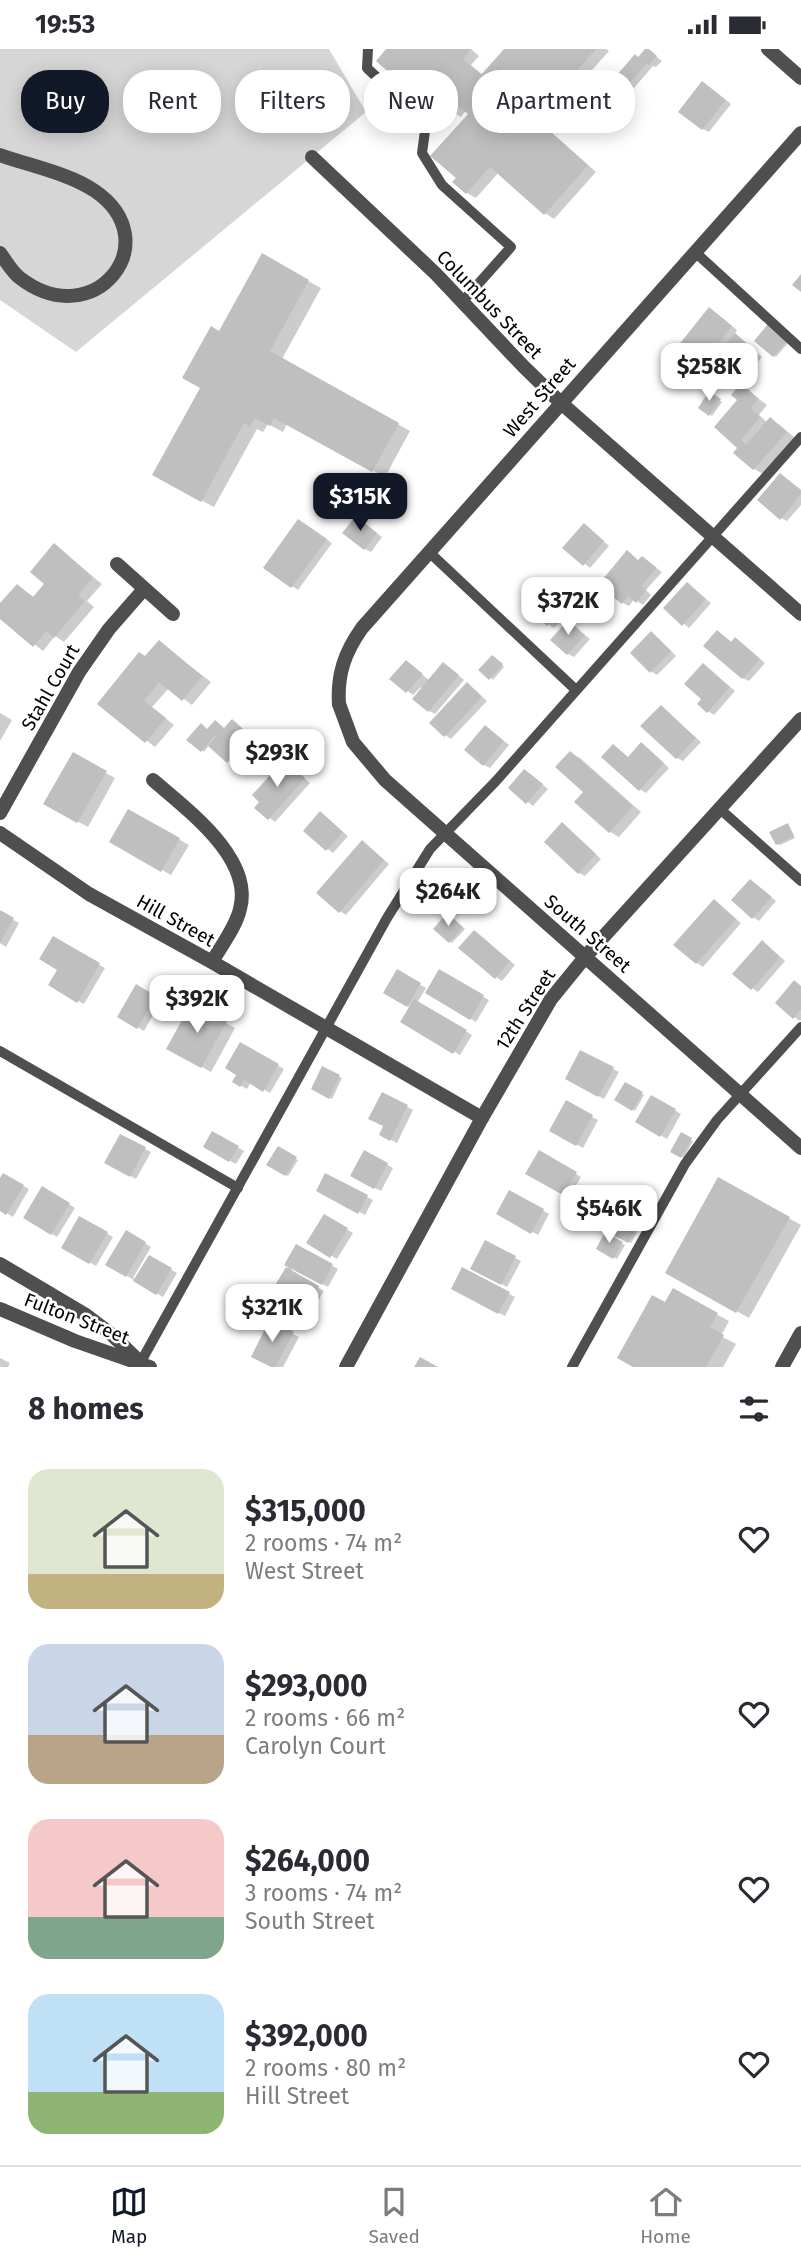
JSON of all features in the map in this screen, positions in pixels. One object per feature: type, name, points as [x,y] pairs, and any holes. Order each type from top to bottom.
[{"type":"street","points":[[768,49],[801,78]]},
{"type":"street","name":"West Street","points":[[339,704],[340,672],[348,650],[362,628],[801,133]]},
{"type":"street","points":[[0,155],[73,180],[94,191],[122,220],[127,240],[116,271],[106,284],[90,294],[64,297],[43,292],[18,277],[0,253]]},
{"type":"street","name":"Columbus Street","points":[[312,157],[463,301],[560,402],[801,614]]},
{"type":"street","points":[[117,564],[173,614]]},
{"type":"street","name":"Stahl Court","points":[[0,813],[79,672],[108,629],[144,589]]},
{"type":"street","name":"South Street","points":[[339,704],[358,750],[385,781],[801,1148]]},
{"type":"street","name":"12th Street","points":[[346,1367],[539,1017],[564,981],[801,719]]},
{"type":"street","points":[[153,780],[226,848],[240,884],[240,911],[212,962]]},
{"type":"street","name":"Hill Street","points":[[0,833],[89,894],[482,1118]]},
{"type":"street","name":"Fulton Street","points":[[0,1264],[86,1315],[111,1334],[143,1365]]},
{"type":"street","name":"Fulton Street","points":[[0,1309],[75,1341],[143,1365]]},
{"type":"street","points":[[782,1367],[801,1333]]},
{"type":"lane","points":[[368,49],[367,68],[426,124],[422,153],[442,185],[511,247],[463,301]]},
{"type":"lane","points":[[695,252],[801,349]]},
{"type":"lane","points":[[143,1365],[405,887],[430,849],[496,781],[801,437]]},
{"type":"lane","points":[[429,552],[576,690]]},
{"type":"lane","points":[[720,809],[801,881]]},
{"type":"lane","points":[[572,1367],[685,1164],[707,1133],[801,1027]]},
{"type":"lane","points":[[0,1051],[238,1188]]},
{"type":"shaded area","points":[[0,49],[329,49],[341,70],[235,70],[235,133],[341,133],[76,352],[0,300]]},
{"type":"shaded area","points":[[350,85],[364,109],[364,114],[350,125]]},
{"type":"building","points":[[386,49],[471,49],[463,59],[475,70],[472,70],[472,133],[552,133],[588,165],[544,215],[490,167],[466,194],[452,182],[456,178],[430,156],[451,133],[458,133],[458,125],[468,114],[458,106],[458,70],[386,70],[376,61]]},
{"type":"building","points":[[504,49],[596,49],[577,70],[485,70]]},
{"type":"building","points":[[645,49],[657,56],[635,77],[635,70],[621,70],[635,54],[638,57]]},
{"type":"building","points":[[702,81],[726,100],[702,130],[678,112]]},
{"type":"building","points":[[262,253],[309,280],[270,351],[399,423],[372,472],[274,418],[270,426],[255,418],[250,427],[244,423],[201,502],[152,475],[200,388],[182,378],[211,326],[219,331]]},
{"type":"building","points":[[801,274],[801,292],[792,285]]},
{"type":"building","points":[[709,307],[732,326],[689,379],[666,361]]},
{"type":"building","points":[[768,324],[787,341],[773,357],[754,341]]},
{"type":"building","points":[[735,333],[757,352],[731,383],[709,364]]},
{"type":"building","points":[[741,383],[759,399],[750,408],[760,417],[741,440],[746,445],[770,417],[787,432],[753,470],[733,453],[737,448],[714,427],[737,400],[731,395]]},
{"type":"building","points":[[709,391],[721,399],[709,416],[698,408]]},
{"type":"building","points":[[780,473],[801,490],[801,494],[780,520],[757,500]]},
{"type":"building","points":[[356,516],[377,533],[364,550],[342,533]]},
{"type":"building","points":[[298,519],[327,539],[291,588],[263,568]]},
{"type":"building","points":[[584,523],[604,541],[583,566],[562,548]]},
{"type":"building","points":[[54,543],[93,577],[78,595],[85,601],[54,638],[46,631],[33,647],[0,619],[0,603],[17,584],[33,597],[44,584],[30,572]]},
{"type":"building","points":[[627,550],[638,560],[642,556],[657,568],[641,586],[646,590],[636,603],[628,596],[622,604],[598,585]]},
{"type":"building","points":[[687,582],[706,599],[682,626],[663,608]]},
{"type":"building","points":[[546,589],[565,607],[547,626],[528,607]]},
{"type":"building","points":[[568,620],[585,635],[567,655],[550,640]]},
{"type":"building","points":[[717,630],[731,642],[735,637],[760,659],[742,679],[703,646]]},
{"type":"building","points":[[651,631],[671,651],[650,673],[630,653]]},
{"type":"building","points":[[159,640],[202,676],[182,701],[159,682],[144,701],[166,718],[145,743],[97,704],[139,652],[145,656]]},
{"type":"building","points":[[492,655],[503,664],[489,680],[478,670]]},
{"type":"building","points":[[406,660],[423,674],[406,693],[389,679]]},
{"type":"building","points":[[443,662],[459,675],[428,712],[412,699]]},
{"type":"building","points":[[703,663],[730,687],[707,713],[697,704],[701,699],[684,684]]},
{"type":"building","points":[[467,682],[482,697],[444,737],[429,723]]},
{"type":"building","points":[[661,705],[696,738],[676,759],[640,726]]},
{"type":"building","points":[[232,719],[251,736],[227,763],[208,746],[217,736],[215,735],[201,752],[186,740],[201,723],[207,729],[215,720],[224,728]]},
{"type":"building","points":[[485,725],[504,741],[483,766],[464,750]]},
{"type":"building","points":[[641,742],[664,763],[639,791],[601,757],[613,744],[628,757]]},
{"type":"building","points":[[570,751],[633,806],[609,833],[574,802],[583,792],[555,767]]},
{"type":"building","points":[[73,752],[107,771],[77,823],[43,804]]},
{"type":"building","points":[[284,760],[305,778],[268,820],[254,808],[259,802],[252,795]]},
{"type":"building","points":[[524,769],[543,784],[526,804],[508,788]]},
{"type":"building","points":[[128,809],[180,838],[161,872],[109,842]]},
{"type":"building","points":[[320,811],[343,832],[326,851],[303,831]]},
{"type":"building","points":[[562,822],[596,854],[578,874],[544,842]]},
{"type":"building","points":[[788,823],[794,836],[776,845],[769,832]]},
{"type":"building","points":[[362,840],[384,860],[339,913],[316,893]]},
{"type":"building","points":[[425,878],[443,894],[427,913],[409,898]]},
{"type":"building","points":[[750,879],[772,897],[752,919],[731,900]]},
{"type":"building","points":[[714,899],[736,919],[696,964],[673,945]]},
{"type":"building","points":[[0,910],[14,918],[0,943]]},
{"type":"building","points":[[447,913],[463,927],[449,943],[433,929]]},
{"type":"building","points":[[474,930],[510,961],[495,979],[458,948]]},
{"type":"building","points":[[53,936],[100,963],[77,1003],[48,985],[57,970],[39,959]]},
{"type":"building","points":[[762,940],[780,957],[751,990],[732,974]]},
{"type":"building","points":[[397,969],[421,983],[407,1007],[383,993]]},
{"type":"building","points":[[439,969],[484,995],[470,1020],[425,993]]},
{"type":"building","points":[[794,980],[801,986],[801,1009],[793,1019],[775,1003]]},
{"type":"building","points":[[136,984],[156,996],[137,1029],[117,1017]]},
{"type":"building","points":[[414,999],[467,1030],[453,1054],[400,1022]]},
{"type":"building","points":[[192,1002],[227,1021],[201,1068],[166,1049]]},
{"type":"building","points":[[240,1042],[279,1064],[263,1092],[244,1080],[240,1087],[232,1082],[236,1075],[225,1068]]},
{"type":"building","points":[[580,1050],[614,1067],[598,1097],[565,1079]]},
{"type":"building","points":[[322,1066],[340,1075],[329,1099],[311,1089]]},
{"type":"building","points":[[625,1082],[643,1092],[632,1111],[614,1100]]},
{"type":"building","points":[[382,1092],[408,1105],[390,1141],[379,1135],[383,1126],[368,1119]]},
{"type":"building","points":[[651,1095],[676,1109],[660,1137],[635,1122]]},
{"type":"building","points":[[566,1100],[593,1115],[576,1146],[549,1131]]},
{"type":"building","points":[[212,1131],[239,1146],[229,1162],[203,1147]]},
{"type":"building","points":[[681,1132],[692,1138],[681,1158],[670,1152]]},
{"type":"building","points":[[120,1134],[146,1147],[130,1177],[104,1163]]},
{"type":"building","points":[[278,1146],[297,1157],[285,1176],[266,1165]]},
{"type":"building","points":[[364,1150],[388,1163],[374,1189],[350,1176]]},
{"type":"building","points":[[539,1150],[577,1172],[563,1195],[525,1174]]},
{"type":"building","points":[[3,1173],[24,1185],[6,1215],[0,1211],[0,1178]]},
{"type":"building","points":[[325,1173],[368,1195],[358,1214],[316,1191]]},
{"type":"building","points":[[718,1177],[790,1217],[736,1313],[665,1273]]},
{"type":"building","points":[[42,1186],[70,1203],[51,1235],[23,1218]]},
{"type":"building","points":[[509,1190],[544,1209],[531,1234],[496,1214]]},
{"type":"building","points":[[324,1214],[348,1228],[330,1258],[306,1243]]},
{"type":"building","points":[[621,1214],[639,1224],[628,1243],[610,1233]]},
{"type":"building","points":[[79,1216],[108,1232],[89,1264],[61,1248]]},
{"type":"building","points":[[126,1230],[146,1242],[126,1277],[105,1265]]},
{"type":"building","points":[[605,1232],[623,1242],[613,1259],[596,1249]]},
{"type":"building","points":[[485,1240],[516,1256],[501,1285],[470,1269]]},
{"type":"building","points":[[296,1244],[333,1264],[322,1285],[284,1265]]},
{"type":"building","points":[[149,1255],[172,1268],[156,1295],[133,1281]]},
{"type":"building","points":[[286,1267],[319,1286],[299,1320],[266,1300]]},
{"type":"building","points":[[462,1267],[510,1292],[498,1314],[451,1289]]},
{"type":"building","points":[[673,1288],[718,1313],[710,1327],[724,1335],[706,1367],[633,1367],[617,1358],[652,1295],[665,1302]]},
{"type":"building","points":[[270,1319],[294,1332],[275,1367],[251,1357]]},
{"type":"building","points":[[420,1357],[438,1367],[414,1367]]}]
